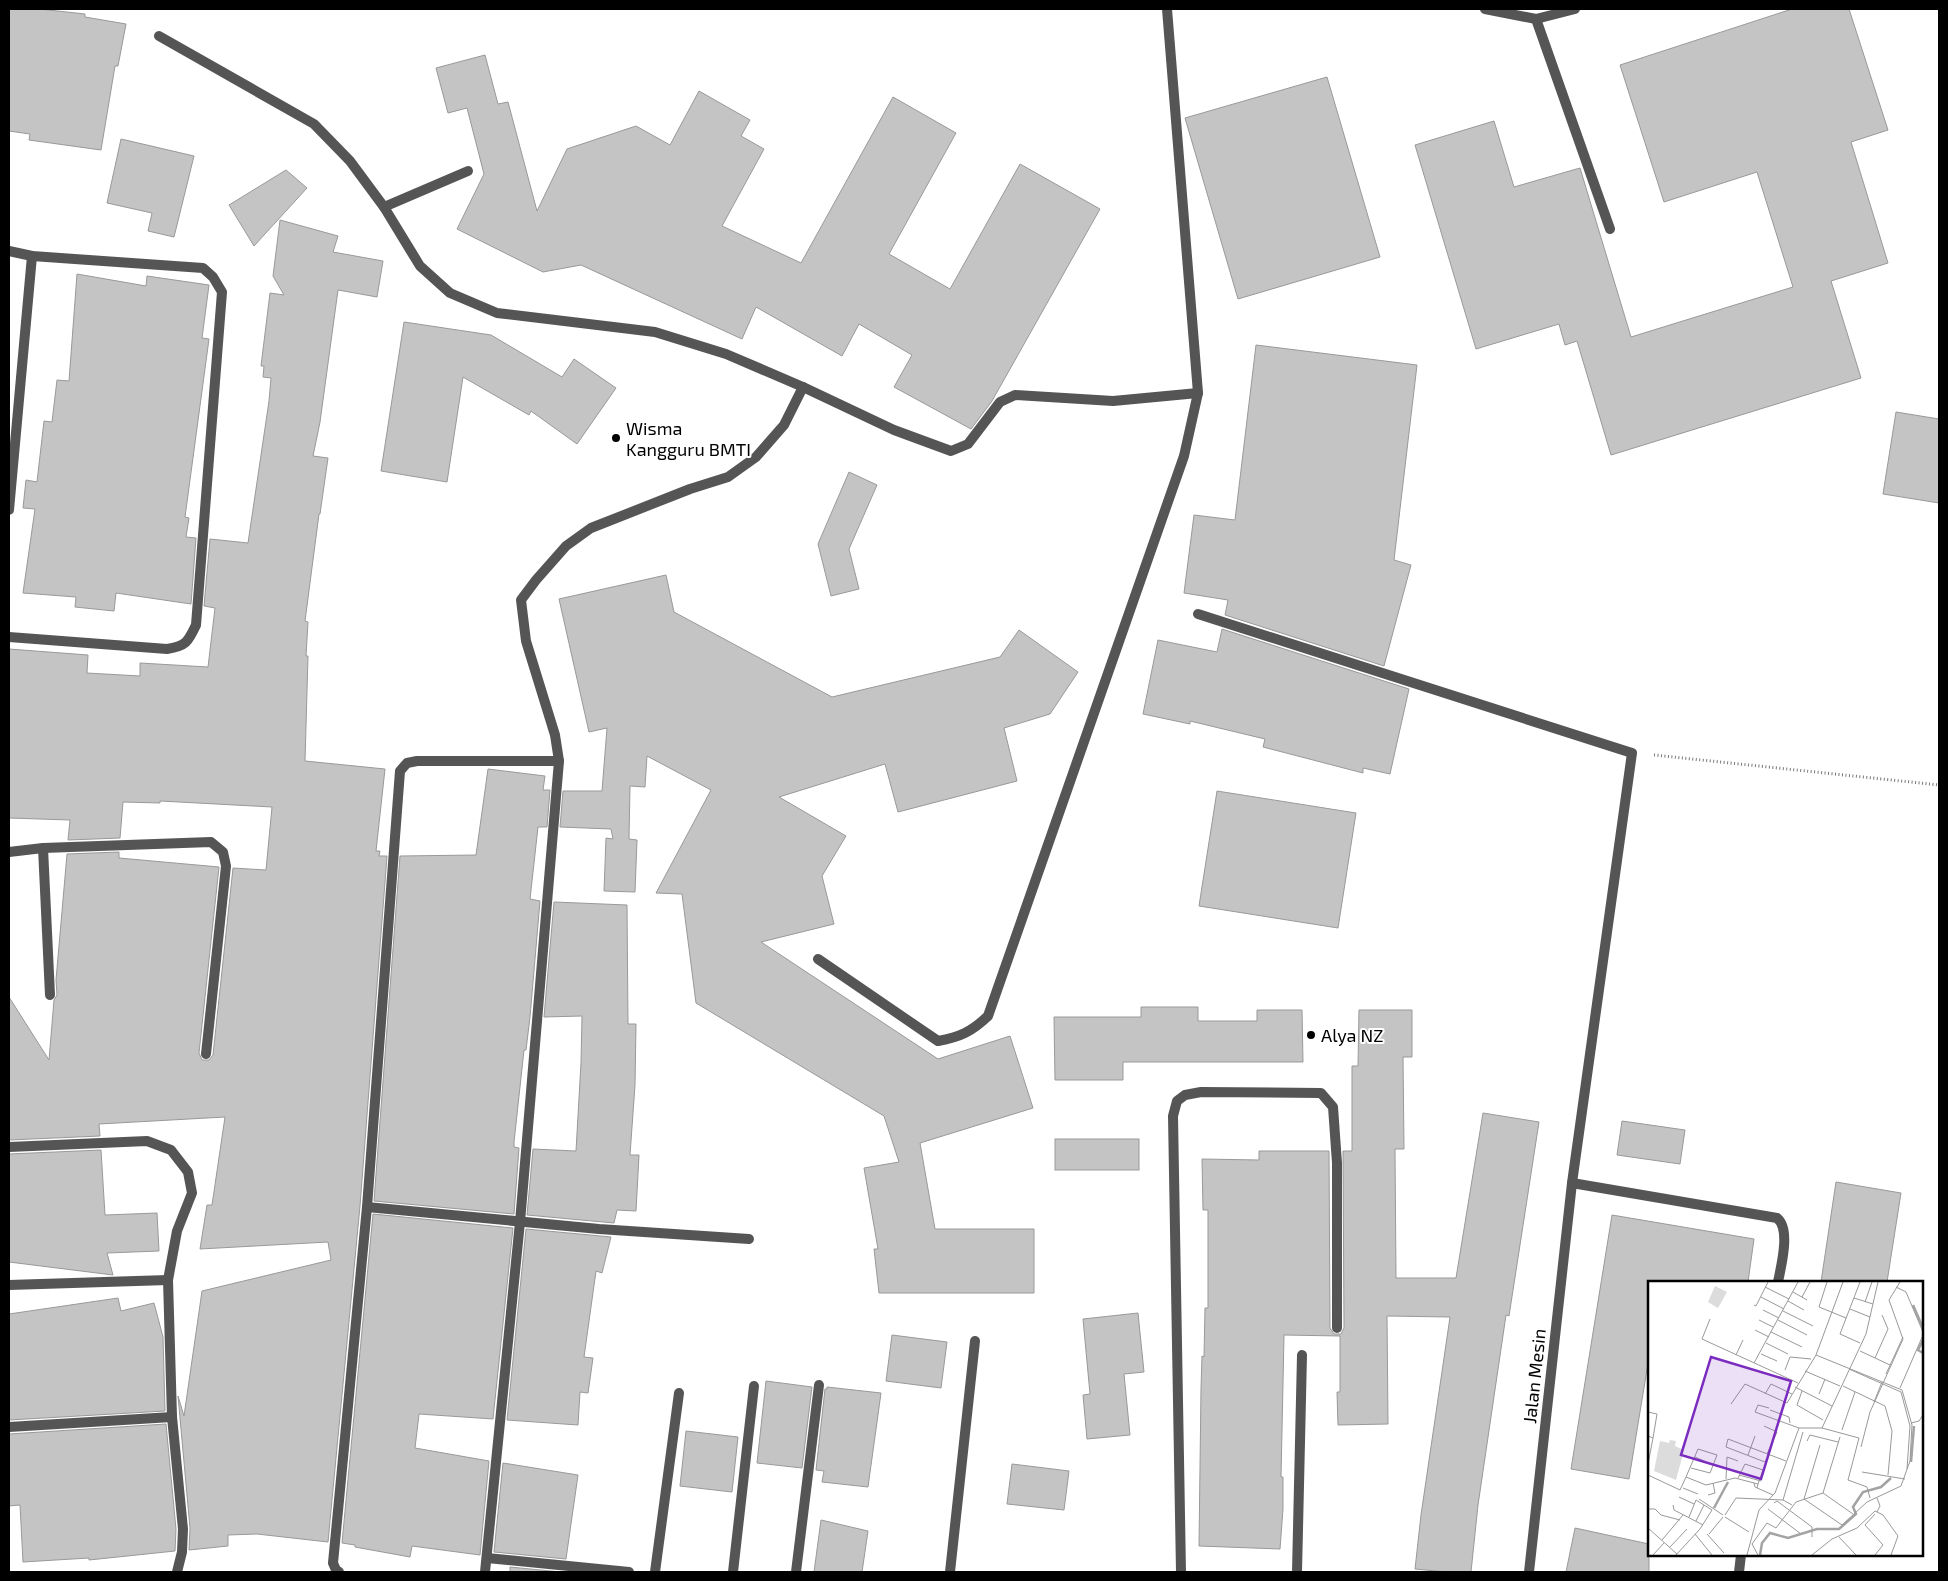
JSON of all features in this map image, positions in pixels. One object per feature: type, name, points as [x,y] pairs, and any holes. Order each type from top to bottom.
[{"type":"street","points":[[818,959],[938,1041],[958,1037],[975,1028],[988,1016],[1184,456],[1198,393],[1168,9]]},
{"type":"street","points":[[1485,9],[1536,19],[1575,9]]},
{"type":"street","points":[[1536,19],[1610,229]]},
{"type":"street","points":[[159,36],[314,124],[350,161],[384,208],[420,266],[450,294],[497,313],[655,332],[726,354],[803,387],[894,430],[951,451],[968,444],[1000,402],[1015,395],[1112,400],[1198,393]]},
{"type":"street","points":[[384,208],[468,171]]},
{"type":"street","points":[[9,251],[32,256],[203,268],[213,277],[222,292],[196,625],[189,640],[181,647],[167,649],[9,637]]},
{"type":"street","points":[[9,510],[32,256]]},
{"type":"street","points":[[485,1572],[520,1222],[559,761],[555,735],[526,641],[521,600],[566,546],[591,528],[690,489],[728,477],[756,457],[784,425],[803,387]]},
{"type":"street","points":[[1198,614],[1632,753]]},
{"type":"street","name":"Jalan Mesin","points":[[1529,1572],[1572,1183],[1632,753]]},
{"type":"street","points":[[339,1572],[333,1563],[367,1207],[400,771],[407,763],[417,761],[559,761]]},
{"type":"street","points":[[9,852],[43,848],[211,842],[223,852],[226,866],[206,1054]]},
{"type":"street","points":[[43,848],[50,995]]},
{"type":"street","points":[[1181,1572],[1173,1116],[1176,1101],[1186,1094],[1201,1092],[1321,1093],[1333,1107],[1336,1163],[1338,1328]]},
{"type":"street","points":[[9,1147],[147,1141],[171,1150],[188,1172],[192,1193],[177,1230],[168,1280],[172,1417],[183,1529],[182,1552],[177,1572]]},
{"type":"street","points":[[1572,1183],[1777,1218],[1781,1221],[1785,1237],[1778,1281]]},
{"type":"street","points":[[367,1207],[520,1222],[749,1239]]},
{"type":"street","points":[[9,1285],[168,1280]]},
{"type":"street","points":[[950,1572],[975,1341]]},
{"type":"street","points":[[1297,1572],[1302,1355]]},
{"type":"street","points":[[796,1572],[819,1385]]},
{"type":"street","points":[[733,1572],[754,1386]]},
{"type":"street","points":[[655,1572],[679,1393]]},
{"type":"street","points":[[9,1427],[172,1417]]},
{"type":"street","points":[[1739,1572],[1741,1556]]},
{"type":"street","points":[[487,1558],[629,1572]]},
{"type":"path","points":[[1632,753],[1939,785]]},
{"type":"building","points":[[9,9],[39,9],[85,14],[85,17],[126,24],[118,66],[115,66],[101,150],[29,140],[30,134],[9,131]]},
{"type":"building","points":[[1792,9],[1849,9],[1888,130],[1851,142],[1888,263],[1831,281],[1861,378],[1611,455],[1577,341],[1565,345],[1559,324],[1476,349],[1415,145],[1494,121],[1514,187],[1580,168],[1631,337],[1793,287],[1757,172],[1664,202],[1620,65]]},
{"type":"building","points":[[485,55],[498,104],[508,102],[537,211],[567,149],[636,126],[670,145],[699,91],[750,120],[741,136],[764,149],[722,226],[801,263],[893,97],[956,133],[889,254],[950,289],[1020,164],[1100,209],[992,401],[971,429],[894,387],[912,355],[859,324],[842,356],[756,307],[742,339],[581,265],[543,272],[457,229],[484,174],[467,108],[448,113],[436,68]]},
{"type":"building","points":[[1327,77],[1380,257],[1238,299],[1185,118]]},
{"type":"building","points":[[121,139],[194,156],[174,237],[148,231],[152,213],[107,203]]},
{"type":"building","points":[[286,170],[307,188],[254,246],[229,205]]},
{"type":"building","points":[[280,220],[338,236],[333,252],[383,261],[377,297],[338,290],[320,422],[313,456],[328,458],[305,621],[308,622],[306,656],[308,656],[305,761],[385,769],[376,851],[380,851],[379,856],[387,856],[360,1206],[328,1542],[257,1534],[228,1535],[228,1546],[189,1550],[190,1528],[178,1396],[184,1416],[202,1291],[331,1260],[328,1242],[200,1249],[207,1205],[212,1205],[225,1117],[99,1124],[100,1136],[9,1140],[9,997],[49,1060],[54,1000],[57,995],[56,980],[67,854],[119,852],[119,858],[219,867],[199,1053],[202,1060],[209,1060],[213,1055],[233,868],[266,870],[272,807],[160,801],[160,803],[123,802],[120,838],[68,840],[70,820],[9,818],[9,649],[88,655],[87,673],[140,676],[140,663],[208,667],[215,608],[204,606],[210,539],[248,543],[269,401],[271,378],[263,377],[264,366],[261,366],[270,293],[284,295],[273,276]]},
{"type":"building","points":[[77,274],[146,286],[147,276],[209,285],[202,338],[209,339],[185,517],[189,518],[186,537],[196,538],[191,604],[116,593],[114,611],[75,607],[76,597],[23,593],[35,509],[23,508],[26,480],[37,482],[44,421],[52,422],[57,380],[69,381]]},
{"type":"building","points":[[404,322],[491,335],[562,377],[574,359],[616,388],[577,444],[531,411],[529,415],[463,377],[447,482],[381,471]]},
{"type":"building","points":[[1256,345],[1417,365],[1394,560],[1411,565],[1384,666],[1225,615],[1228,600],[1184,593],[1194,515],[1235,520]]},
{"type":"building","points":[[1896,412],[1939,419],[1939,503],[1883,494]]},
{"type":"building","points":[[849,472],[877,485],[849,549],[859,589],[831,596],[818,544]]},
{"type":"building","points":[[666,575],[674,612],[832,697],[1000,657],[1019,630],[1078,672],[1050,714],[1004,728],[1017,781],[898,812],[885,764],[779,797],[846,836],[822,876],[834,924],[761,942],[938,1059],[1010,1036],[1033,1108],[920,1143],[935,1229],[1034,1229],[1034,1293],[879,1293],[874,1249],[878,1249],[864,1168],[899,1162],[884,1116],[696,1003],[682,894],[656,893],[711,790],[647,756],[645,787],[630,786],[629,839],[637,840],[635,892],[604,891],[606,838],[613,839],[611,829],[560,827],[563,791],[602,791],[607,728],[589,732],[559,599]]},
{"type":"building","points":[[1222,629],[1409,689],[1390,774],[1363,768],[1363,773],[1263,747],[1265,739],[1190,721],[1190,724],[1143,714],[1158,640],[1217,652]]},
{"type":"building","points":[[488,769],[545,776],[543,790],[550,790],[547,827],[538,827],[530,899],[540,901],[530,1017],[526,1050],[524,1050],[514,1142],[514,1147],[519,1148],[514,1214],[374,1201],[400,856],[476,855]]},
{"type":"building","points":[[1217,791],[1356,813],[1338,928],[1199,906]]},
{"type":"building","points":[[554,902],[627,905],[628,1024],[636,1024],[635,1085],[630,1155],[639,1155],[636,1211],[617,1210],[614,1223],[527,1215],[533,1149],[576,1151],[582,1016],[544,1017]]},
{"type":"building","points":[[1141,1007],[1198,1007],[1198,1021],[1257,1021],[1257,1010],[1302,1010],[1303,1062],[1123,1062],[1123,1080],[1055,1080],[1054,1017],[1141,1017]]},
{"type":"building","points":[[1359,1010],[1412,1010],[1412,1057],[1403,1057],[1404,1149],[1395,1149],[1396,1278],[1456,1278],[1483,1113],[1539,1122],[1509,1316],[1506,1315],[1478,1505],[1471,1572],[1415,1569],[1450,1317],[1387,1316],[1388,1424],[1338,1425],[1337,1392],[1340,1392],[1340,1336],[1284,1335],[1281,1477],[1283,1477],[1283,1509],[1280,1549],[1199,1546],[1202,1356],[1204,1357],[1205,1308],[1208,1308],[1208,1210],[1203,1210],[1202,1159],[1259,1160],[1259,1151],[1329,1151],[1330,1328],[1334,1334],[1341,1334],[1344,1328],[1343,1151],[1352,1151],[1352,1066],[1358,1066]]},
{"type":"building","points":[[1622,1121],[1685,1130],[1680,1164],[1617,1155]]},
{"type":"building","points":[[1055,1139],[1139,1139],[1139,1170],[1055,1170]]},
{"type":"building","points":[[101,1150],[105,1215],[157,1213],[159,1251],[107,1253],[113,1275],[9,1262],[9,1154]]},
{"type":"building","points":[[1836,1182],[1901,1193],[1887,1281],[1821,1281]]},
{"type":"building","points":[[373,1214],[513,1228],[493,1419],[419,1414],[415,1448],[489,1461],[480,1555],[412,1546],[410,1557],[342,1543]]},
{"type":"building","points":[[1612,1215],[1754,1239],[1748,1281],[1648,1281],[1648,1363],[1629,1479],[1571,1469]]},
{"type":"building","points":[[526,1229],[611,1237],[602,1273],[596,1271],[584,1357],[593,1358],[588,1393],[580,1392],[578,1425],[507,1420]]},
{"type":"building","points":[[118,1298],[121,1311],[154,1303],[163,1337],[165,1411],[9,1420],[9,1314]]},
{"type":"building","points":[[1138,1313],[1144,1372],[1124,1374],[1130,1435],[1087,1439],[1083,1395],[1090,1394],[1083,1319]]},
{"type":"building","points":[[892,1335],[947,1342],[941,1388],[886,1381]]},
{"type":"building","points":[[766,1381],[812,1387],[802,1468],[757,1463]]},
{"type":"building","points":[[827,1387],[881,1393],[868,1487],[822,1482],[824,1471],[816,1470],[825,1389]]},
{"type":"building","points":[[166,1424],[176,1529],[175,1551],[89,1560],[89,1558],[23,1562],[20,1505],[9,1506],[9,1434]]},
{"type":"building","points":[[686,1431],[738,1437],[732,1492],[680,1486]]},
{"type":"building","points":[[503,1463],[578,1475],[566,1559],[494,1552]]},
{"type":"building","points":[[1012,1464],[1069,1471],[1064,1510],[1007,1504]]},
{"type":"building","points":[[821,1520],[868,1531],[862,1572],[814,1572]]},
{"type":"building","points":[[1575,1528],[1648,1544],[1649,1572],[1566,1572]]},
{"type":"building","points":[[510,1567],[561,1572],[510,1572]]},
{"type":"place","name":"Wisma Kangguru BMTI","points":[[616,438]]},
{"type":"place","name":"Alya NZ","points":[[1311,1035]]}]
